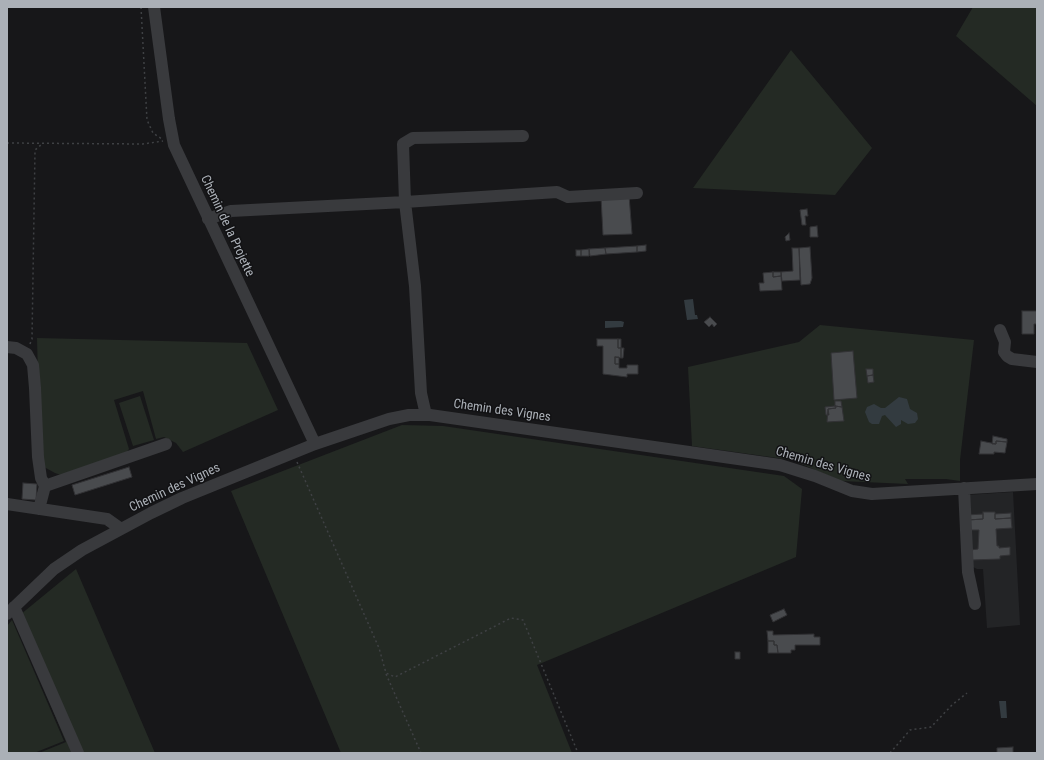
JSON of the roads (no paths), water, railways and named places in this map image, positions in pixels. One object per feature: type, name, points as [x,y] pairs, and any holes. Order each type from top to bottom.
[{"type":"street","name":"Chemin de la Projette","points":[[154,7],[168,112],[168,140],[182,164],[315,444]]},
{"type":"street","points":[[426,415],[422,393],[415,286],[405,202],[402,148],[404,142],[409,139],[523,136]]},
{"type":"street","points":[[208,219],[231,211],[557,192],[568,197],[637,193]]},
{"type":"street","points":[[1000,330],[1005,342],[1004,352],[1007,356],[1012,359],[1037,362]]},
{"type":"street","points":[[7,348],[16,348],[27,354],[32,365],[38,457],[41,478],[45,486],[39,509]]},
{"type":"street","name":"Chemin des Vignes","points":[[11,610],[54,569],[82,550],[182,498],[315,444],[389,419],[409,415],[426,415],[780,465],[815,476],[852,491],[872,494],[1037,484]]},
{"type":"street","points":[[45,486],[166,444]]},
{"type":"street","points":[[964,488],[968,572],[976,604]]},
{"type":"street","points":[[7,504],[107,519],[121,529]]},
{"type":"street","points":[[11,610],[78,753]]}]
